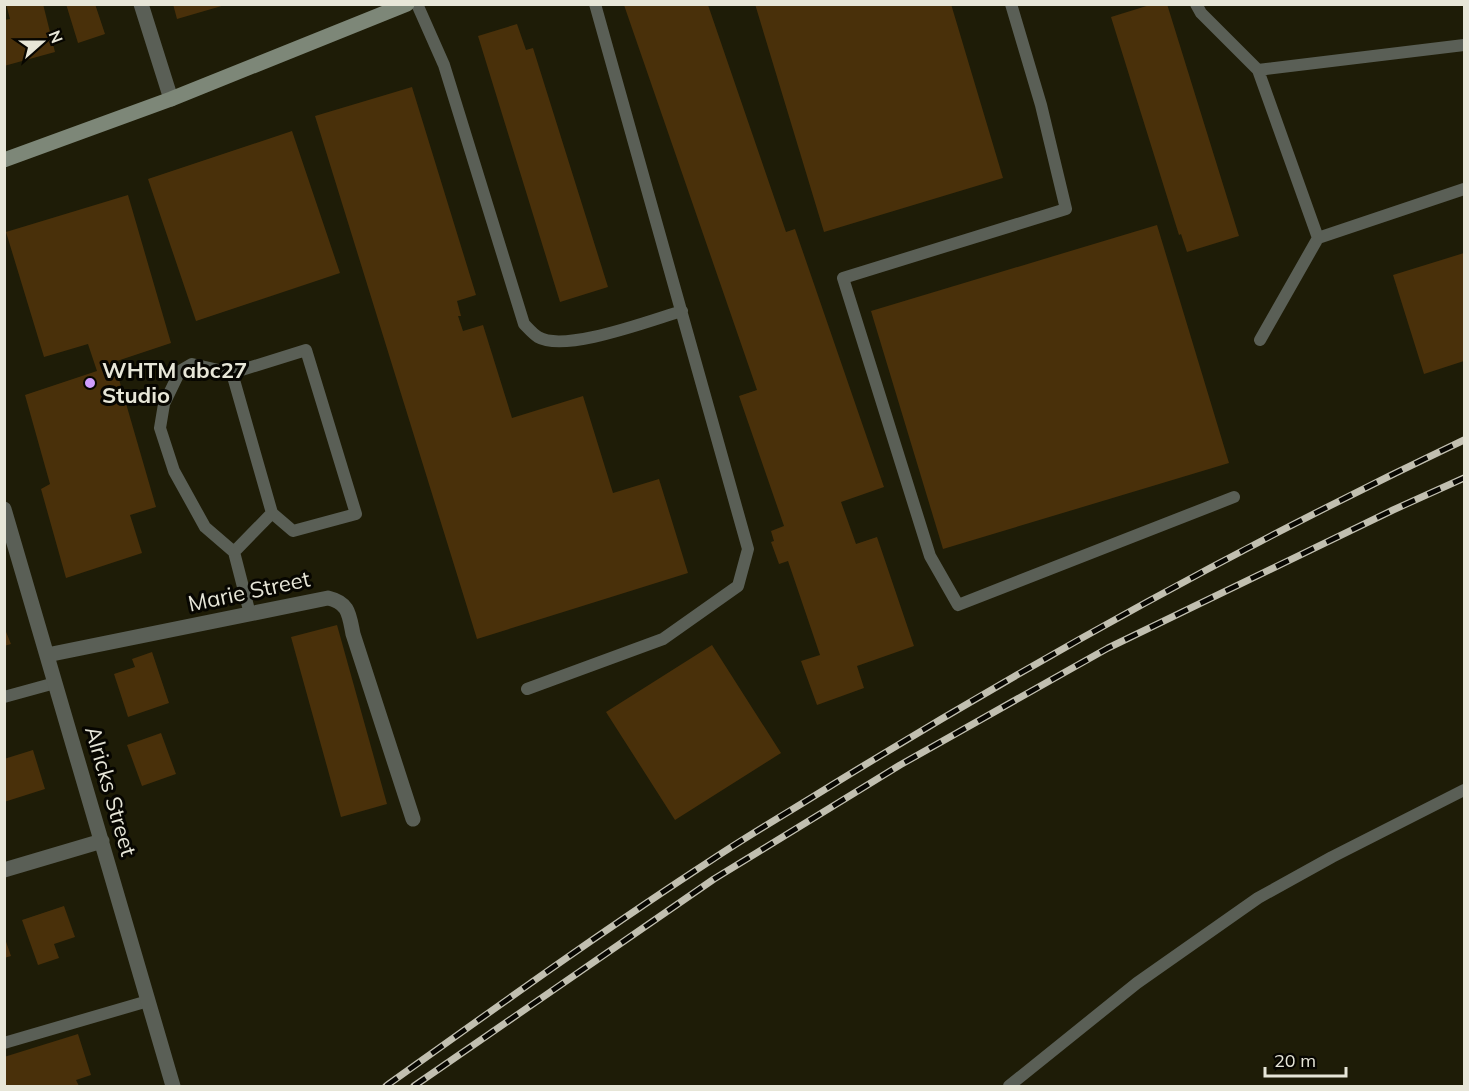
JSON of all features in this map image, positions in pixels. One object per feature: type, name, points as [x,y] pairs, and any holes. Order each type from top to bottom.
[{"type":"street","points":[[141,4],[171,99]]},
{"type":"street","points":[[4,160],[171,99],[408,4]]},
{"type":"street","name":"Alricks Street","points":[[5,514],[173,1086]]},
{"type":"street","name":"Marie Street","points":[[47,655],[328,598],[338,600],[348,610],[353,633],[413,819]]},
{"type":"street","points":[[4,870],[102,840]]},
{"type":"lane","points":[[417,4],[444,65],[524,324],[538,338],[562,343],[584,339],[681,311]]},
{"type":"lane","points":[[527,689],[663,639],[738,586],[748,549],[596,4]]},
{"type":"lane","points":[[1011,4],[1041,105],[1066,209],[843,278],[930,556],[958,604],[1234,497]]},
{"type":"lane","points":[[1196,4],[1200,13],[1258,70],[1318,238]]},
{"type":"lane","points":[[1258,70],[1464,45]]},
{"type":"lane","points":[[1260,340],[1318,238],[1464,189]]},
{"type":"lane","points":[[232,373],[272,513],[293,531],[356,514],[306,350],[232,373],[192,364],[180,371],[164,404],[160,428],[174,471],[205,527],[234,552],[250,614]]},
{"type":"lane","points":[[234,552],[272,513]]},
{"type":"lane","points":[[4,697],[55,682]]},
{"type":"lane","points":[[1009,1086],[1137,983],[1258,898],[1464,790]]},
{"type":"lane","points":[[4,1043],[148,1001]]},
{"type":"building","points":[[6,4],[43,4],[55,52],[4,66],[4,20],[10,19]]},
{"type":"building","points":[[66,4],[95,4],[105,34],[78,43]]},
{"type":"building","points":[[173,4],[224,4],[225,5],[177,19]]},
{"type":"building","points":[[755,4],[951,4],[1003,178],[824,232]]},
{"type":"building","points":[[1153,4],[1167,4],[1239,236],[1187,252],[1181,234],[1179,235],[1111,17]]},
{"type":"building","points":[[624,5],[708,5],[786,232],[795,229],[884,487],[841,502],[856,544],[877,537],[914,646],[857,666],[864,688],[817,705],[801,661],[820,655],[788,561],[779,564],[771,542],[774,541],[771,531],[784,526],[739,396],[757,390]]},
{"type":"building","points":[[517,24],[526,50],[533,48],[608,287],[560,302],[478,36]]},
{"type":"building","points":[[412,87],[476,295],[457,301],[461,316],[458,316],[463,331],[483,325],[512,418],[583,396],[613,493],[659,479],[688,573],[477,639],[315,116]]},
{"type":"building","points":[[292,131],[340,273],[196,321],[148,179]]},
{"type":"building","name":"WHTM abc27 Studio","points":[[128,195],[171,343],[114,362],[156,507],[130,515],[142,553],[66,578],[41,489],[50,484],[25,395],[97,371],[88,344],[44,357],[6,232]]},
{"type":"building","points":[[1157,225],[1229,463],[943,549],[871,311]]},
{"type":"building","points":[[1464,253],[1464,361],[1424,374],[1393,275]]},
{"type":"building","points":[[337,625],[387,804],[341,817],[291,637]]},
{"type":"building","points":[[4,627],[11,644],[4,646]]},
{"type":"building","points":[[712,645],[781,753],[675,820],[606,712]]},
{"type":"building","points":[[152,652],[169,703],[128,717],[114,674],[135,667],[132,659]]},
{"type":"building","points":[[161,733],[176,774],[142,786],[127,745]]},
{"type":"building","points":[[33,750],[45,789],[4,802],[4,759]]},
{"type":"building","points":[[64,906],[75,937],[54,944],[59,958],[38,965],[22,920]]},
{"type":"building","points":[[4,936],[11,956],[4,958]]},
{"type":"building","points":[[78,1034],[91,1075],[76,1080],[79,1086],[4,1086],[4,1057]]},
{"type":"railway","points":[[386,1086],[672,886],[742,840],[909,738],[1223,561],[1464,440]]},
{"type":"railway","points":[[414,1086],[714,879],[900,765],[1108,648],[1464,478]]},
{"type":"place","name":"WHTM abc27 Studio","points":[[90,383]]}]
